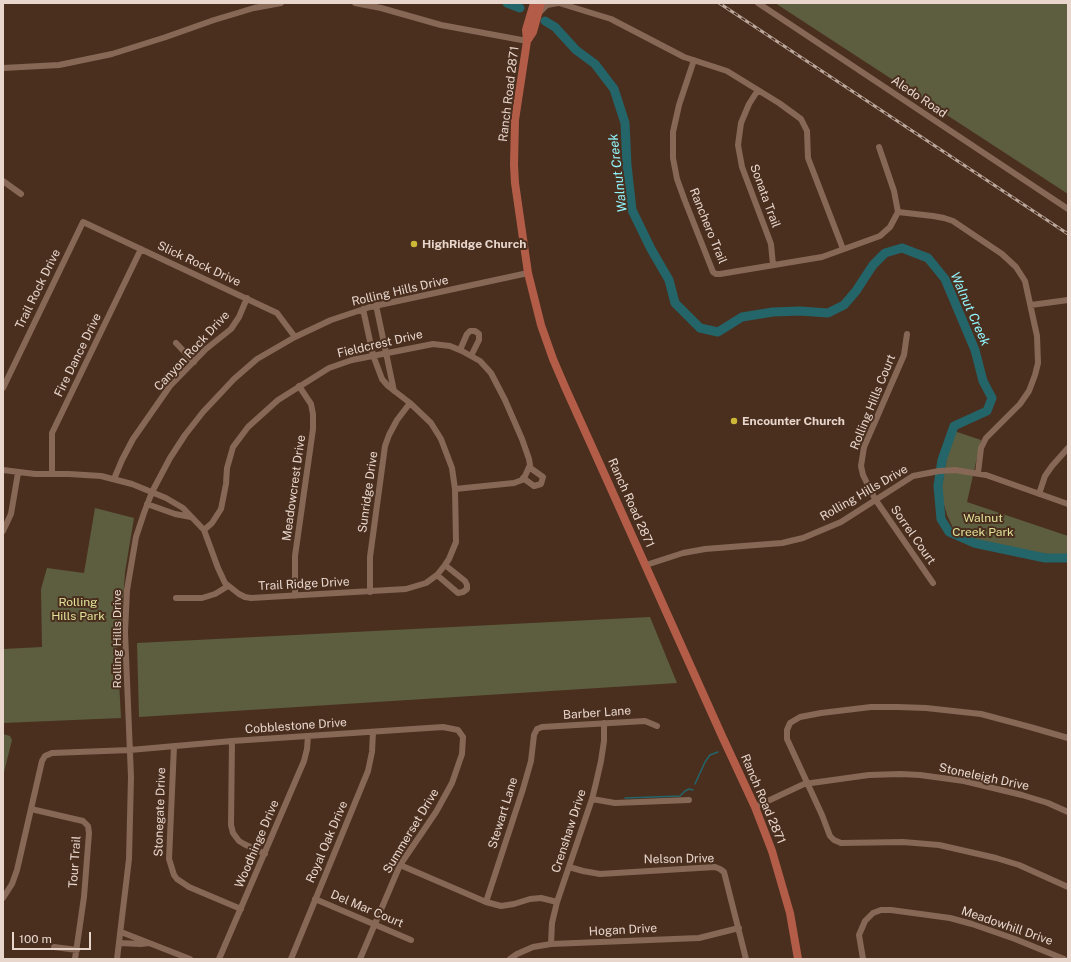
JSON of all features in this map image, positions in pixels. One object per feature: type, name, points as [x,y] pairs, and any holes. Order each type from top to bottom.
[{"type":"main road","name":"Ranch Road 2871","points":[[528,41],[526,30],[534,3]]},
{"type":"main road","name":"Ranch Road 2871","points":[[541,3],[533,32],[528,41],[516,113],[514,145],[515,183],[528,273],[541,325],[552,359],[755,807],[772,851],[789,907],[798,959]]},
{"type":"street","points":[[3,68],[59,65],[112,54],[227,16],[254,8],[281,3]]},
{"type":"street","points":[[355,3],[381,8],[441,25],[528,41]]},
{"type":"street","points":[[538,14],[547,5],[559,3],[611,19],[684,57],[727,71],[801,119],[807,131],[808,158],[843,249]]},
{"type":"street","name":"Aledo Road","points":[[758,3],[1068,209]]},
{"type":"street","name":"Ranchero Trail","points":[[694,60],[679,105],[673,132],[672,158],[677,179],[713,272],[720,274],[822,257],[880,236],[890,228],[898,212]]},
{"type":"street","name":"Sonata Trail","points":[[758,90],[749,104],[741,123],[738,145],[742,167],[771,244],[772,265]]},
{"type":"street","points":[[879,147],[894,191],[898,212],[944,218],[953,221],[1002,254],[1016,267],[1025,280],[1037,336],[1038,363],[1029,391],[1020,404],[986,438],[981,448],[978,473]]},
{"type":"street","points":[[3,181],[21,194]]},
{"type":"street","name":"Slick Rock Drive","points":[[83,222],[277,312],[295,337]]},
{"type":"street","name":"Trail Rock Drive","points":[[3,388],[83,222]]},
{"type":"street","name":"Fire Dance Drive","points":[[52,474],[52,433],[141,249]]},
{"type":"street","name":"Rolling Hills Drive","points":[[117,959],[129,859],[131,777],[125,632],[127,590],[136,537],[147,504],[152,492],[178,446],[193,424],[234,379],[258,358],[295,337],[331,320],[376,305],[528,273]]},
{"type":"street","name":"Canyon Rock Drive","points":[[114,479],[133,439],[170,386],[206,349],[231,329],[239,317],[247,298]]},
{"type":"street","points":[[1031,305],[1068,300]]},
{"type":"street","points":[[376,305],[394,391]]},
{"type":"street","name":"Trail Ridge Drive","points":[[228,586],[239,594],[251,598],[406,589],[426,583],[437,575],[449,559],[456,542],[455,489],[452,468],[441,439],[431,423],[382,379],[373,355],[363,309]]},
{"type":"street","points":[[460,350],[467,334],[470,331],[475,331],[479,334],[479,340],[471,356]]},
{"type":"street","name":"Rolling Hills Court","points":[[875,499],[863,475],[861,466],[862,454],[904,355],[907,334]]},
{"type":"street","points":[[176,343],[194,362]]},
{"type":"street","name":"Fieldcrest Drive","points":[[204,530],[212,523],[221,509],[226,484],[227,468],[233,447],[248,427],[278,400],[329,368],[352,360],[387,352],[433,344],[450,346],[480,361],[499,386],[528,454],[529,466]]},
{"type":"street","name":"Meadowcrest Drive","points":[[295,596],[295,556],[313,429],[311,404],[299,386]]},
{"type":"street","name":"Sunridge Drive","points":[[370,592],[370,557],[386,446],[392,430],[410,403]]},
{"type":"street","points":[[1039,494],[1045,476],[1068,448]]},
{"type":"street","points":[[455,489],[514,483],[523,478],[529,466],[543,477],[541,484],[534,486],[523,478]]},
{"type":"street","points":[[3,470],[18,473],[84,474],[101,476],[132,484],[166,498],[183,508],[204,530],[218,568],[228,586],[215,594],[202,598],[176,598]]},
{"type":"street","name":"Rolling Hills Drive","points":[[646,565],[683,553],[705,549],[782,543],[803,538],[840,522],[913,476],[922,474],[955,470],[978,473],[1068,504]]},
{"type":"street","points":[[3,531],[11,514],[18,473]]},
{"type":"street","name":"Sorrel Court","points":[[875,499],[933,583]]},
{"type":"street","points":[[147,504],[175,514],[191,517]]},
{"type":"street","points":[[437,575],[458,593],[467,589],[465,581],[445,565]]},
{"type":"street","points":[[1068,738],[1030,726],[981,714],[926,708],[871,707],[821,713],[800,717],[790,723],[787,730],[789,745],[822,815],[830,836],[834,840],[841,843],[903,842],[939,845],[996,858],[1019,865],[1068,887]]},
{"type":"street","name":"Barber Lane","points":[[537,729],[542,727],[645,721],[657,726]]},
{"type":"street","name":"Crenshaw Drive","points":[[551,944],[552,923],[592,799],[601,761],[604,740],[604,723]]},
{"type":"street","name":"Cobblestone Drive","points":[[31,809],[42,761],[45,756],[52,753],[130,750],[232,741],[443,727],[458,730],[461,734]]},
{"type":"street","name":"Stewart Lane","points":[[486,902],[523,789],[530,761],[534,735],[537,729]]},
{"type":"street","name":"Royal Oak Drive","points":[[291,959],[368,771],[372,752],[373,732]]},
{"type":"street","name":"Summerset Drive","points":[[360,959],[400,865],[436,812],[452,783],[462,754],[463,742],[461,734]]},
{"type":"street","name":"Woodhinge Drive","points":[[219,959],[304,761],[308,736]]},
{"type":"street","points":[[232,741],[231,825],[233,833],[239,841],[265,854]]},
{"type":"street","name":"Stonegate Drive","points":[[174,746],[169,859],[174,875],[177,879],[189,887],[241,909]]},
{"type":"street","name":"Stoneleigh Drive","points":[[755,807],[790,790],[807,784],[869,775],[920,775],[971,783],[1022,795],[1067,810]]},
{"type":"street","points":[[592,799],[615,803],[689,800]]},
{"type":"street","points":[[3,898],[12,884],[17,870],[31,809]]},
{"type":"street","name":"Tour Trail","points":[[31,809],[83,821],[88,826],[89,833],[84,897],[75,959]]},
{"type":"street","points":[[400,865],[486,902],[501,906],[541,898],[558,902]]},
{"type":"street","name":"Nelson Drive","points":[[570,867],[600,874],[715,867],[720,869],[724,872],[746,959]]},
{"type":"street","name":"Del Mar Court","points":[[315,899],[411,940]]},
{"type":"street","name":"Meadowhill Drive","points":[[863,959],[860,935],[865,921],[873,913],[881,910],[891,910],[950,918],[972,924],[1016,939],[1064,959]]},
{"type":"street","name":"Hogan Drive","points":[[510,959],[533,947],[551,944],[699,938],[739,928]]},
{"type":"street","points":[[121,932],[190,959]]},
{"type":"street","points":[[120,943],[149,943]]},
{"type":"street","points":[[54,947],[77,950]]},
{"type":"green space","points":[[775,3],[1068,3],[1068,194]]},
{"type":"green space","name":"Walnut Creek Park","points":[[954,431],[981,440],[967,502],[1068,536],[1068,557],[984,543],[968,537],[953,528],[943,501],[942,487],[949,446]]},
{"type":"green space","name":"Rolling Hills Park","points":[[95,508],[134,518],[125,572],[120,643],[117,644],[121,718],[3,723],[3,649],[42,647],[41,589],[47,568],[84,573]]},
{"type":"green space","points":[[650,617],[677,683],[139,717],[137,643]]},
{"type":"green space","points":[[3,734],[10,736],[12,740],[3,776]]},
{"type":"waterway","name":"Walnut Creek","points":[[507,3],[520,8]]},
{"type":"waterway","name":"Walnut Creek","points":[[545,21],[555,27],[576,50],[595,64],[614,89],[625,123],[627,165],[632,210],[651,249],[669,280],[675,303],[700,328],[718,332],[742,317],[773,312],[800,311],[828,313],[844,305],[856,291],[873,265],[885,253],[902,248],[928,258],[945,279],[975,350],[983,381],[992,398],[987,411],[954,426],[942,460],[938,486],[941,519],[949,532],[974,543],[1045,558],[1068,558]]},
{"type":"waterway","points":[[695,784],[705,762],[710,755],[718,752]]},
{"type":"waterway","points":[[625,798],[680,796],[689,789],[693,790]]},
{"type":"railway","points":[[719,3],[1068,234]]},
{"type":"place","name":"HighRidge Church","points":[[414,244]]},
{"type":"place","name":"Encounter Church","points":[[734,421]]}]
